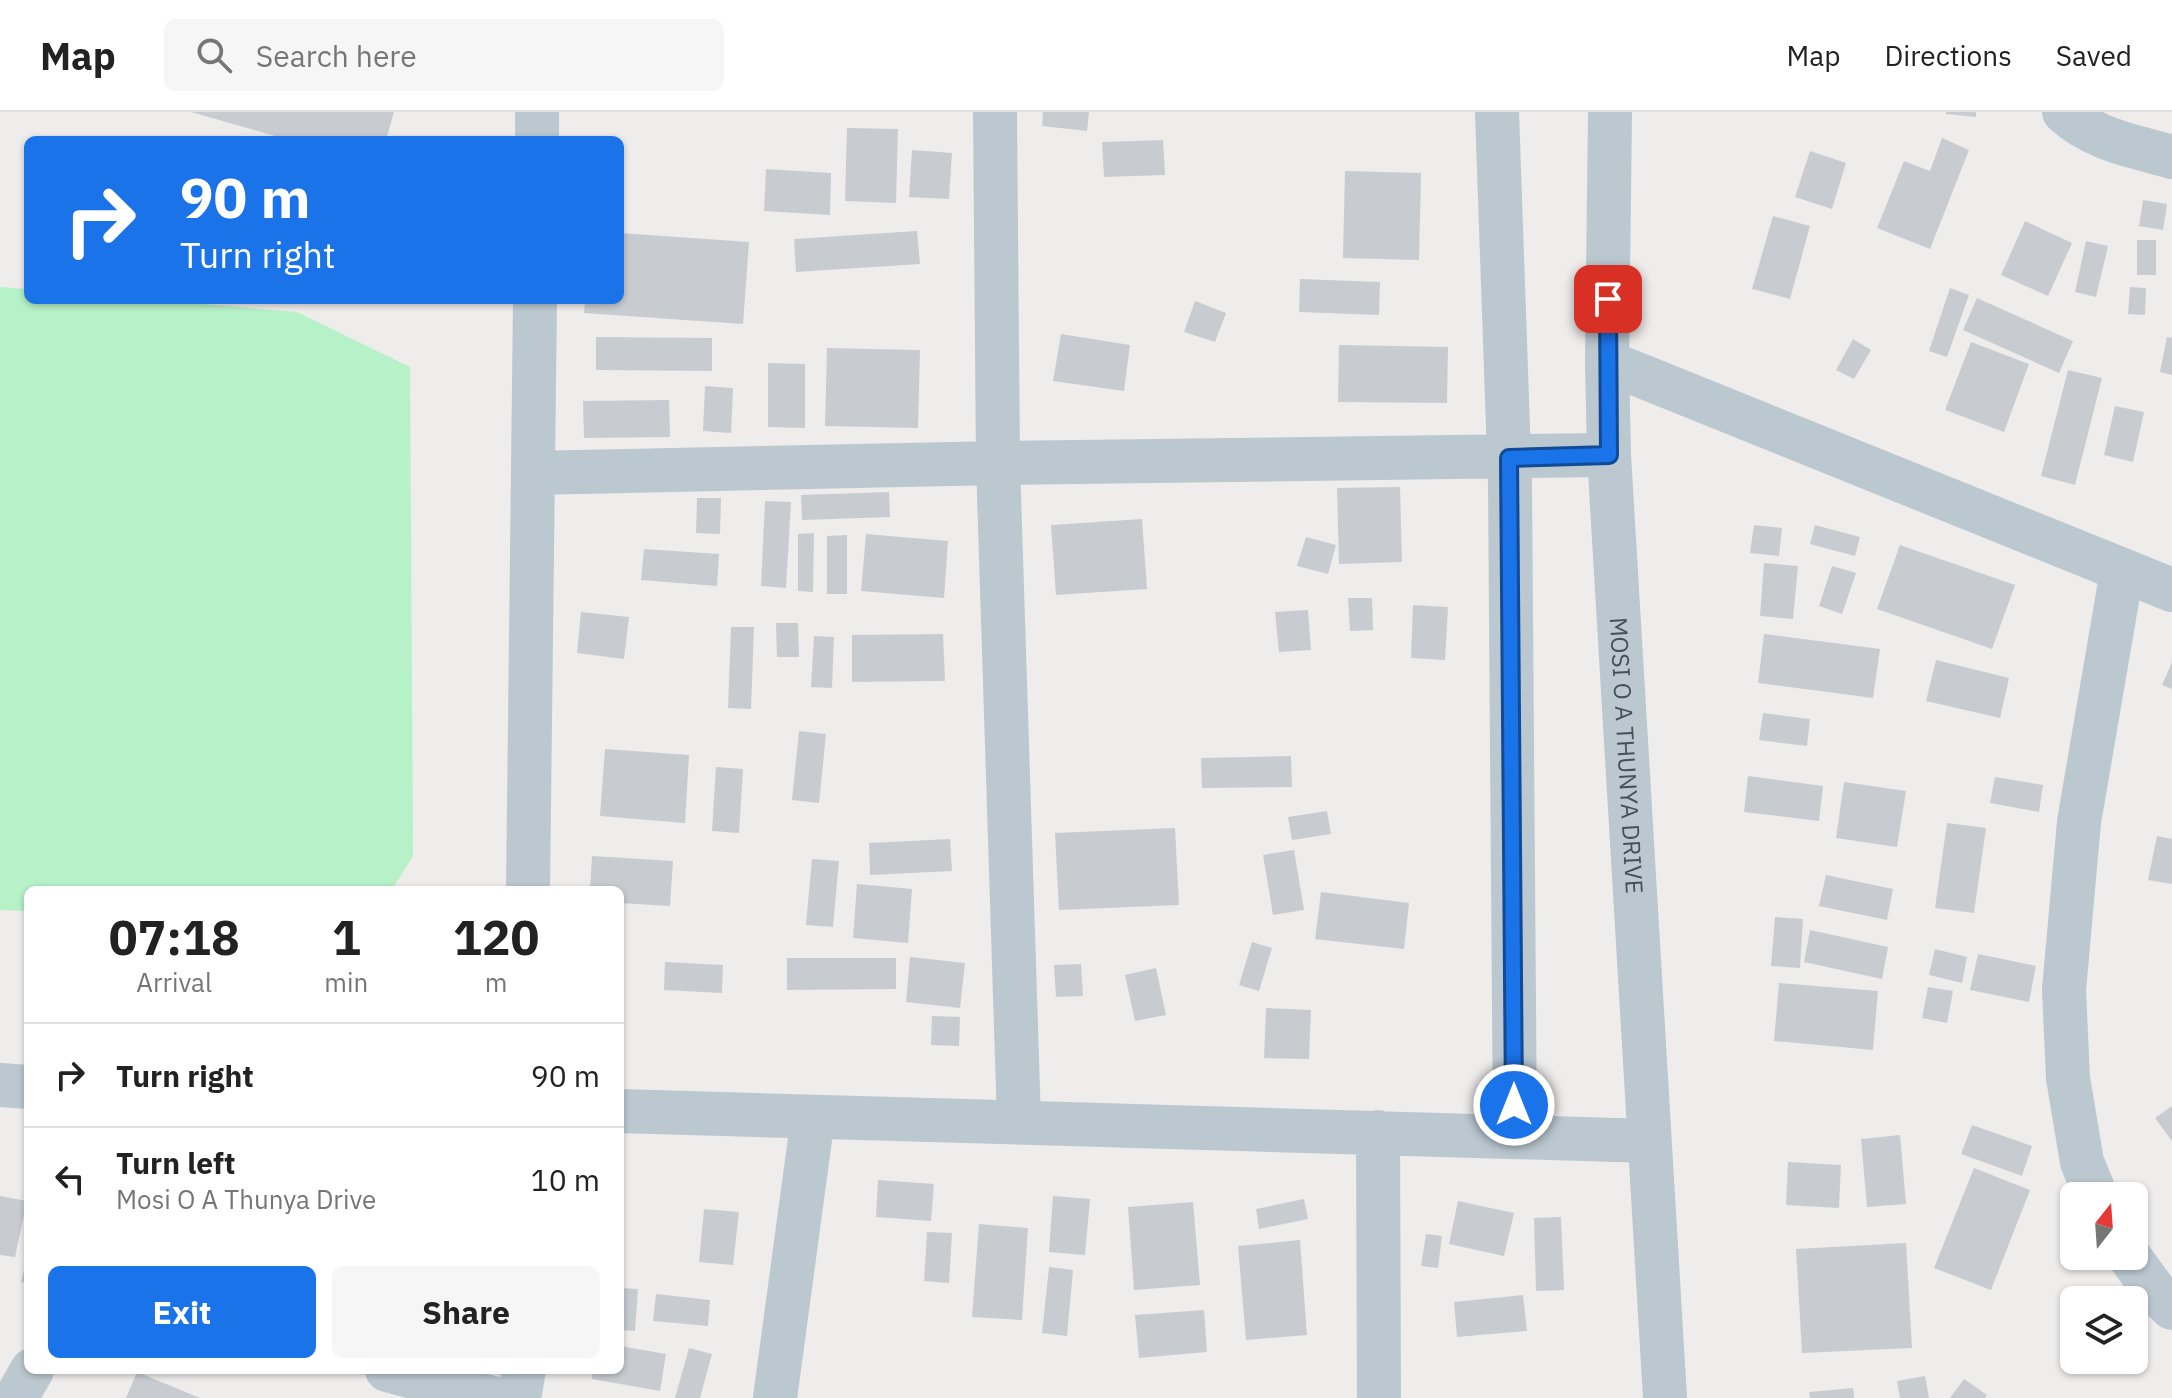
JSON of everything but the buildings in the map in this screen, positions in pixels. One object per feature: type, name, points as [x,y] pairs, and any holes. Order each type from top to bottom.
[{"type":"street","points":[[537,112],[537,136]]},
{"type":"street","points":[[995,112],[998,463],[1019,1121]]},
{"type":"street","points":[[1497,112],[1509,458],[1515,1136]]},
{"type":"street","name":"MOSI O A THUNYA DRIVE","points":[[1610,112],[1609,455],[1665,1398]]},
{"type":"street","points":[[2064,112],[2100,137],[2172,157]]},
{"type":"street","points":[[528,886],[535,304]]},
{"type":"street","points":[[1607,362],[2172,590]]},
{"type":"street","points":[[533,473],[1609,455]]},
{"type":"street","points":[[2090,1182],[2082,1162],[2068,1078],[2064,990],[2079,822],[2122,571]]},
{"type":"street","points":[[0,1085],[24,1087]]},
{"type":"street","points":[[624,1111],[1649,1141]]},
{"type":"street","points":[[775,1398],[813,1117]]},
{"type":"street","points":[[1378,1132],[1379,1398]]},
{"type":"street","points":[[2139,1270],[2172,1308]]},
{"type":"street","points":[[16,1398],[30,1374]]},
{"type":"street","points":[[402,1374],[493,1398]]},
{"type":"street","points":[[519,1398],[523,1374]]},
{"type":"green space","points":[[0,287],[24,289],[24,304],[202,304],[297,312],[410,367],[413,856],[394,886],[24,886],[24,911],[0,910]]},
{"type":"route","points":[[1514,1105],[1509,458],[1609,455],[1608,299]]}]
